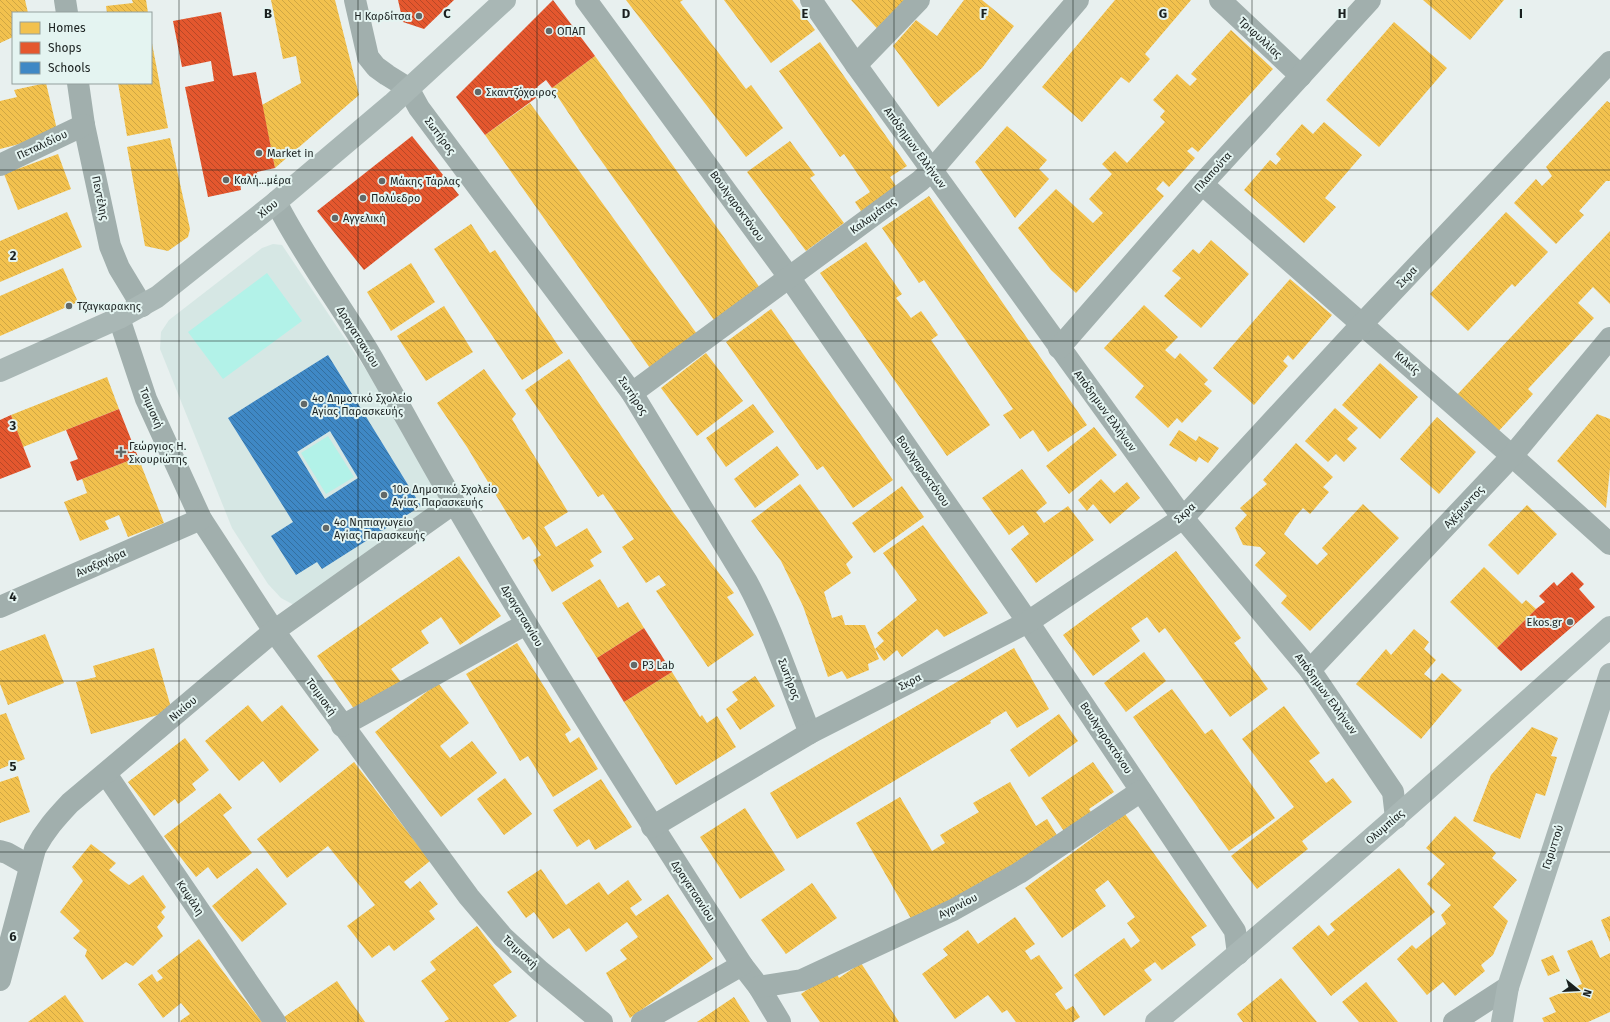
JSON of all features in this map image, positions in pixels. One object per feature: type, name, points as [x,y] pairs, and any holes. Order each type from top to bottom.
[{"type":"street","points":[[65,0],[67,12]]},
{"type":"street","points":[[354,0],[368,57],[376,67],[408,88]]},
{"type":"street","name":"Χίου","points":[[0,371],[119,318],[157,297],[276,202],[386,110],[408,88],[505,0]]},
{"type":"street","name":"Βουλγαροκτόνου","points":[[586,0],[789,277],[1028,622],[1235,931],[1238,954]]},
{"type":"street","name":"Απόδημων Ελλήνων","points":[[810,0],[1059,348],[1183,518],[1310,670],[1393,792],[1396,818]]},
{"type":"street","points":[[856,66],[919,0]]},
{"type":"street","name":"Καλαμάτας","points":[[632,393],[920,181],[932,170],[1078,0]]},
{"type":"street","name":"Τριφυλλίας","points":[[1220,0],[1301,76]]},
{"type":"street","name":"Πλαπούτα","points":[[1059,348],[1202,184],[1370,0]]},
{"type":"street","name":"Σκρα","points":[[652,827],[810,733],[1028,622],[1183,518],[1362,324],[1610,62]]},
{"type":"street","name":"Πεντέλης","points":[[78,84],[84,125],[110,246],[119,268],[142,306]]},
{"type":"street","name":"Σωτήρος","points":[[408,88],[424,114],[632,393],[747,582],[773,636],[810,733]]},
{"type":"street","name":"Πεταλιδίου","points":[[0,165],[84,125]]},
{"type":"street","name":"Κιλκίς","points":[[1202,184],[1610,544]]},
{"type":"street","name":"Δραγατσανίου","points":[[276,202],[293,235],[367,350],[454,503],[526,624],[652,827],[742,966],[759,987],[780,1022]]},
{"type":"street","name":"Τσιμισκή","points":[[119,318],[146,399],[201,519],[274,632],[469,897],[503,937],[540,971],[602,1022]]},
{"type":"street","name":"Αχέρωντος","points":[[1310,670],[1512,456],[1610,338]]},
{"type":"street","name":"Νικίου","points":[[0,980],[35,849],[48,827],[70,803],[274,632],[454,503]]},
{"type":"street","name":"Αναξαγόρα","points":[[0,607],[201,519]]},
{"type":"street","points":[[342,726],[526,624]]},
{"type":"street","name":"Ολυμπίας","points":[[1156,1022],[1238,954],[1396,818],[1610,627]]},
{"type":"street","name":"Γαρυττού","points":[[1502,1022],[1508,987],[1609,677]]},
{"type":"street","name":"Καψάλη","points":[[106,774],[275,1022]]},
{"type":"street","name":"Αγρινίου","points":[[759,987],[802,980],[953,910],[1019,873],[1141,791]]},
{"type":"street","points":[[0,851],[30,866]]},
{"type":"street","points":[[642,1022],[742,966]]},
{"type":"street","points":[[1454,1022],[1508,987]]},
{"type":"shaded area","points":[[273,244],[282,245],[436,474],[448,502],[294,605],[281,598],[268,584],[232,528],[160,349],[161,332],[169,320],[262,248]]},
{"type":"green space","points":[[267,273],[302,321],[223,379],[188,332]]},
{"type":"green space","points":[[328,436],[354,477],[326,494],[301,453]]},
{"type":"building: Homes","points":[[0,0],[25,0],[28,12],[12,12],[12,37],[0,43]]},
{"type":"building: Homes","points":[[132,0],[146,0],[148,12],[107,12],[106,6],[133,3]]},
{"type":"building: Homes","points":[[271,0],[335,0],[359,95],[275,168],[262,105],[301,83],[296,56],[283,59]]},
{"type":"building: Homes","points":[[626,0],[683,0],[680,2],[746,89],[751,85],[783,128],[746,157]]},
{"type":"building: Homes","points":[[724,0],[792,0],[815,30],[771,63]]},
{"type":"building: Homes","points":[[851,0],[916,0],[884,36]]},
{"type":"building: Homes","points":[[964,0],[982,0],[1014,26],[982,68],[938,107],[893,46],[916,20],[937,36]]},
{"type":"building: Homes","points":[[1115,0],[1191,0],[1145,54],[1150,59],[1129,83],[1121,77],[1082,122],[1042,87]]},
{"type":"building: Homes","points":[[1423,0],[1504,0],[1470,40]]},
{"type":"building: Homes","points":[[1394,22],[1447,68],[1379,147],[1326,100]]},
{"type":"building: Homes","points":[[1231,30],[1273,69],[1198,152],[1192,147],[1187,151],[1195,158],[1169,187],[1163,181],[1156,189],[1164,196],[1076,293],[1051,270],[1018,228],[1056,189],[1093,223],[1103,213],[1089,199],[1112,174],[1102,164],[1115,151],[1127,163],[1165,122],[1160,117],[1165,111],[1153,100],[1177,74],[1190,86],[1197,79],[1191,74]]},
{"type":"building: Homes","points":[[820,42],[907,166],[890,177],[898,189],[863,214],[855,202],[870,192],[844,154],[840,157],[779,71]]},
{"type":"building: Homes","points":[[152,43],[168,128],[127,136],[118,84],[152,84]]},
{"type":"building: Homes","points":[[595,56],[760,288],[714,320],[583,135],[552,88]]},
{"type":"building: Homes","points":[[46,84],[58,134],[0,149],[0,101],[17,97],[14,90]]},
{"type":"building: Homes","points":[[1607,101],[1610,103],[1610,181],[1606,181],[1579,211],[1584,215],[1556,244],[1514,203],[1536,179],[1542,186],[1552,176],[1546,167]]},
{"type":"building: Homes","points":[[530,103],[697,334],[650,368],[485,135]]},
{"type":"building: Homes","points":[[1324,122],[1362,155],[1325,198],[1336,207],[1304,243],[1244,190],[1270,160],[1276,165],[1281,159],[1276,154],[1302,124],[1313,134]]},
{"type":"building: Homes","points":[[1007,126],[1047,160],[1039,169],[1049,179],[1015,218],[975,162]]},
{"type":"building: Homes","points":[[170,138],[190,229],[188,237],[168,251],[145,246],[127,147]]},
{"type":"building: Homes","points":[[790,141],[815,175],[810,178],[844,223],[806,251],[747,172]]},
{"type":"building: Homes","points":[[58,154],[71,189],[18,210],[4,174]]},
{"type":"building: Homes","points":[[929,196],[1087,425],[1048,452],[1033,430],[1020,439],[1003,415],[1013,409],[924,280],[919,283],[882,228]]},
{"type":"building: Homes","points":[[67,212],[82,247],[0,282],[0,241]]},
{"type":"building: Homes","points":[[1506,212],[1548,252],[1515,287],[1512,284],[1468,331],[1430,294]]},
{"type":"building: Homes","points":[[471,224],[490,253],[495,250],[563,353],[522,380],[434,249]]},
{"type":"building: Homes","points":[[1610,231],[1610,304],[1593,287],[1578,303],[1594,318],[1528,389],[1533,394],[1495,435],[1455,397]]},
{"type":"building: Homes","points":[[1211,240],[1249,274],[1201,328],[1164,296],[1181,278],[1172,271],[1193,249],[1199,254]]},
{"type":"building: Homes","points":[[866,242],[902,294],[896,298],[911,318],[921,311],[938,335],[931,340],[990,425],[947,456],[820,273]]},
{"type":"building: Homes","points":[[411,263],[435,302],[391,331],[367,292]]},
{"type":"building: Homes","points":[[63,268],[78,302],[0,336],[0,296]]},
{"type":"building: Homes","points":[[1290,279],[1332,315],[1293,360],[1288,355],[1283,361],[1288,366],[1254,405],[1213,368]]},
{"type":"building: Homes","points":[[1144,305],[1178,337],[1165,350],[1175,359],[1180,353],[1208,380],[1204,384],[1212,391],[1182,423],[1177,418],[1168,428],[1135,397],[1144,386],[1104,348]]},
{"type":"building: Homes","points":[[444,306],[473,352],[426,381],[397,336]]},
{"type":"building: Homes","points":[[771,309],[893,480],[853,508],[823,466],[817,470],[726,342]]},
{"type":"building: Homes","points":[[706,353],[743,401],[697,436],[661,388]]},
{"type":"building: Homes","points":[[569,359],[673,512],[734,593],[727,597],[754,635],[708,667],[656,591],[666,585],[659,575],[646,583],[622,547],[634,539],[603,494],[598,497],[525,390]]},
{"type":"building: Homes","points":[[1380,363],[1418,397],[1380,439],[1342,405]]},
{"type":"building: Homes","points":[[484,369],[516,414],[512,419],[568,512],[544,527],[556,547],[587,528],[602,552],[590,560],[594,566],[552,592],[533,560],[541,555],[529,536],[523,540],[467,447],[437,403]]},
{"type":"building: Homes","points":[[107,377],[119,409],[23,447],[11,415]]},
{"type":"building: Homes","points":[[753,404],[774,432],[726,467],[706,438]]},
{"type":"building: Homes","points":[[1335,408],[1358,428],[1347,439],[1357,448],[1344,462],[1336,454],[1328,462],[1305,441]]},
{"type":"building: Homes","points":[[1597,414],[1610,419],[1610,468],[1606,508],[1557,461]]},
{"type":"building: Homes","points":[[1437,417],[1476,452],[1439,494],[1400,459]]},
{"type":"building: Homes","points":[[1094,427],[1117,455],[1069,494],[1046,466]]},
{"type":"building: Homes","points":[[1179,430],[1196,441],[1199,436],[1219,448],[1208,463],[1199,457],[1196,462],[1169,445]]},
{"type":"building: Homes","points":[[1296,443],[1333,477],[1323,487],[1329,492],[1310,514],[1303,508],[1284,534],[1317,565],[1328,554],[1322,548],[1363,504],[1399,538],[1310,631],[1281,603],[1287,596],[1255,565],[1266,553],[1260,547],[1243,545],[1235,528],[1247,515],[1240,508],[1267,484],[1263,480]]},
{"type":"building: Homes","points":[[777,446],[799,475],[755,508],[734,479]]},
{"type":"building: Homes","points":[[138,457],[164,523],[128,537],[119,515],[105,521],[109,529],[80,541],[64,502],[87,493],[82,479]]},
{"type":"building: Homes","points":[[1022,469],[1047,503],[1036,512],[1044,523],[1068,506],[1094,540],[1036,583],[1011,549],[1029,534],[1023,525],[1009,535],[982,498]]},
{"type":"building: Homes","points":[[1101,479],[1114,493],[1127,482],[1140,498],[1110,524],[1093,504],[1087,511],[1078,500]]},
{"type":"building: Homes","points":[[800,484],[853,557],[846,564],[851,573],[824,592],[832,618],[842,615],[845,625],[865,625],[879,659],[868,664],[869,670],[847,679],[842,671],[828,677],[803,606],[781,561],[751,521]]},
{"type":"building: Homes","points":[[902,486],[924,517],[874,553],[852,523]]},
{"type":"building: Homes","points":[[1527,505],[1557,534],[1518,575],[1488,545]]},
{"type":"building: Homes","points":[[923,525],[988,613],[944,637],[937,629],[902,657],[897,650],[884,661],[875,649],[884,641],[877,633],[917,600],[883,553]]},
{"type":"building: Homes","points":[[1176,551],[1241,638],[1234,643],[1268,689],[1230,717],[1165,628],[1159,633],[1147,617],[1131,628],[1140,641],[1093,676],[1063,635]]},
{"type":"building: Homes","points":[[459,556],[501,616],[460,645],[441,617],[421,631],[429,643],[391,669],[401,682],[357,713],[317,656]]},
{"type":"building: Homes","points":[[1484,567],[1522,604],[1526,600],[1536,609],[1497,648],[1450,602]]},
{"type":"building: Homes","points":[[600,579],[618,608],[628,602],[644,628],[597,658],[562,603]]},
{"type":"building: Homes","points":[[1414,629],[1429,642],[1424,649],[1436,660],[1424,674],[1434,682],[1442,673],[1462,690],[1421,739],[1356,684],[1386,649],[1391,655]]},
{"type":"building: Homes","points":[[45,634],[64,683],[8,705],[0,684],[0,651]]},
{"type":"building: Homes","points":[[517,643],[571,730],[565,734],[570,743],[579,737],[598,769],[553,797],[528,756],[520,761],[466,674]]},
{"type":"building: Homes","points":[[154,648],[172,711],[91,734],[76,682],[96,677],[93,666]]},
{"type":"building: Homes","points":[[1014,648],[1049,709],[1017,728],[1006,711],[990,721],[991,723],[797,839],[770,793]]},
{"type":"building: Homes","points":[[1144,652],[1166,681],[1126,712],[1104,683]]},
{"type":"building: Homes","points":[[672,672],[700,717],[702,715],[707,723],[717,716],[736,747],[676,785],[624,702]]},
{"type":"building: Homes","points":[[755,676],[775,706],[740,730],[726,709],[738,700],[732,692]]},
{"type":"building: Homes","points":[[438,683],[469,723],[440,746],[450,758],[472,741],[497,773],[441,817],[375,732]]},
{"type":"building: Homes","points":[[1172,689],[1205,734],[1212,729],[1275,818],[1229,851],[1133,717]]},
{"type":"building: Homes","points":[[248,705],[262,722],[282,705],[319,750],[280,783],[263,761],[239,781],[205,741]]},
{"type":"building: Homes","points":[[1284,706],[1320,753],[1309,761],[1326,783],[1333,778],[1352,802],[1302,841],[1308,849],[1257,889],[1231,856],[1294,807],[1242,739]]},
{"type":"building: Homes","points":[[6,713],[25,759],[0,769],[0,715]]},
{"type":"building: Homes","points":[[1059,714],[1078,741],[1029,777],[1010,750]]},
{"type":"building: Homes","points":[[1532,727],[1558,738],[1551,756],[1557,757],[1545,796],[1536,793],[1520,839],[1473,821],[1491,775]]},
{"type":"building: Homes","points":[[185,738],[209,770],[192,784],[196,790],[178,804],[175,799],[154,816],[128,782]]},
{"type":"building: Homes","points":[[354,762],[430,861],[404,882],[410,889],[420,881],[438,904],[429,911],[435,919],[394,951],[389,945],[372,958],[347,926],[375,905],[328,846],[287,878],[257,839]]},
{"type":"building: Homes","points":[[1093,762],[1114,792],[1089,809],[1093,815],[1066,834],[1041,798]]},
{"type":"building: Homes","points":[[18,776],[30,812],[0,823],[0,782]]},
{"type":"building: Homes","points":[[505,778],[532,814],[504,835],[477,799]]},
{"type":"building: Homes","points":[[601,779],[632,827],[595,850],[589,839],[577,847],[553,810]]},
{"type":"building: Homes","points":[[1010,782],[1036,826],[1047,819],[1058,837],[1011,869],[913,922],[856,823],[900,797],[932,851],[945,843],[940,835],[979,812],[973,803]]},
{"type":"building: Homes","points":[[220,793],[232,808],[223,815],[252,853],[217,879],[208,867],[196,877],[164,836]]},
{"type":"building: Homes","points":[[745,808],[785,870],[740,899],[700,837]]},
{"type":"building: Homes","points":[[1125,814],[1207,926],[1191,937],[1196,945],[1162,970],[1155,962],[1144,970],[1152,980],[1104,1016],[1074,975],[1124,938],[1131,948],[1140,941],[1127,923],[1135,917],[1108,880],[1095,890],[1106,906],[1062,938],[1025,888]]},
{"type":"building: Homes","points":[[1455,816],[1496,853],[1492,858],[1517,880],[1493,907],[1508,921],[1493,955],[1481,965],[1485,971],[1455,996],[1443,982],[1427,995],[1397,959],[1412,945],[1416,949],[1446,924],[1441,915],[1451,905],[1427,884],[1445,864],[1426,848]]},
{"type":"building: Homes","points":[[91,844],[116,863],[109,870],[129,885],[143,875],[166,907],[161,912],[165,917],[157,927],[163,936],[133,966],[126,962],[102,980],[85,956],[87,950],[73,938],[80,931],[60,912],[83,881],[72,867]]},
{"type":"building: Homes","points":[[257,868],[287,904],[242,942],[212,906]]},
{"type":"building: Homes","points":[[1399,868],[1435,912],[1331,996],[1292,948],[1319,925],[1328,936],[1335,930],[1330,924]]},
{"type":"building: Homes","points":[[541,869],[566,905],[599,882],[608,895],[628,880],[642,900],[630,908],[636,916],[668,894],[713,959],[630,1018],[606,973],[627,959],[620,950],[638,937],[627,922],[586,952],[569,928],[553,939],[534,912],[526,918],[507,892]]},
{"type":"building: Homes","points":[[812,883],[837,918],[786,954],[761,920]]},
{"type":"building: Homes","points":[[1610,916],[1610,942],[1601,920]]},
{"type":"building: Homes","points":[[1015,917],[1035,944],[1025,951],[1031,960],[1039,955],[1063,988],[1055,994],[1066,1010],[1073,1006],[1080,1017],[1073,1022],[1016,1022],[1007,1010],[1002,1013],[988,995],[955,1019],[922,974],[948,955],[943,949],[968,930],[978,944]]},
{"type":"building: Homes","points":[[477,926],[512,972],[493,985],[517,1016],[508,1022],[444,1022],[449,1019],[421,981],[436,970],[430,962]]},
{"type":"building: Homes","points":[[199,939],[262,1022],[181,1022],[180,1021],[190,1014],[181,1003],[163,1018],[138,984],[152,974],[157,982],[163,978],[157,971]]},
{"type":"building: Homes","points":[[1592,940],[1600,958],[1610,953],[1610,1012],[1588,1022],[1544,1022],[1542,1018],[1556,1012],[1549,998],[1582,984],[1567,951]]},
{"type":"building: Homes","points":[[1553,955],[1560,971],[1548,976],[1541,960]]},
{"type":"building: Homes","points":[[861,963],[899,1022],[820,1022],[801,994],[835,971],[839,978]]},
{"type":"building: Homes","points":[[1281,978],[1317,1022],[1243,1022],[1237,1014]]},
{"type":"building: Homes","points":[[337,981],[365,1022],[287,1022],[284,1017]]},
{"type":"building: Homes","points":[[1366,982],[1398,1022],[1359,1022],[1342,1002]]},
{"type":"building: Homes","points":[[65,995],[84,1022],[28,1022]]},
{"type":"building: Homes","points":[[734,997],[750,1022],[697,1022]]},
{"type":"building: Shops","points":[[398,0],[454,0],[424,29],[403,22]]},
{"type":"building: Shops","points":[[553,0],[595,56],[552,88],[546,80],[537,87],[540,95],[485,135],[456,97]]},
{"type":"building: Shops","points":[[221,12],[233,76],[256,72],[275,168],[257,172],[258,179],[240,182],[241,190],[208,197],[185,87],[214,81],[211,61],[182,67],[173,21]]},
{"type":"building: Shops","points":[[412,136],[459,195],[364,270],[317,211]]},
{"type":"building: Shops","points":[[119,409],[138,457],[77,481],[70,462],[78,459],[66,430]]},
{"type":"building: Shops","points":[[11,415],[31,467],[0,479],[0,420]]},
{"type":"building: Shops","points":[[1572,572],[1584,584],[1579,589],[1595,607],[1521,671],[1497,648],[1545,602],[1539,596],[1554,582],[1557,586]]},
{"type":"building: Shops","name":"P3 Lab","points":[[644,628],[672,672],[624,702],[597,658]]},
{"type":"building: Schools","points":[[328,355],[421,506],[322,569],[317,562],[296,575],[271,536],[293,522],[228,418]],"holes":[[[330,431],[358,478],[325,499],[297,452]]]},
{"type":"place","name":"Η Καρδίτσα","points":[[419,16]]},
{"type":"place","name":"ΟΠΑΠ","points":[[549,31]]},
{"type":"place","name":"Σκαντζόχοιρος","points":[[478,92]]},
{"type":"place","name":"Market in","points":[[259,153]]},
{"type":"place","name":"Καλή...μέρα","points":[[226,180]]},
{"type":"place","name":"Μάκης Τάρλας","points":[[382,181]]},
{"type":"place","name":"Πολύεδρο","points":[[363,198]]},
{"type":"place","name":"Αγγελική","points":[[335,218]]},
{"type":"place","name":"Τζαγκαρακης","points":[[69,306]]},
{"type":"place","name":"4ο Δημοτικό Σχολείο Αγίας Παρασκευής","points":[[304,404]]},
{"type":"place","name":"Γεώργιος Η. Σκουριώτης","points":[[121,452]]},
{"type":"place","name":"10ο Δημοτικό Σχολείο Αγίας Παρασκευής","points":[[384,495]]},
{"type":"place","name":"4ο Νηπιαγωγείο Αγίας Παρασκευής","points":[[326,528]]},
{"type":"place","name":"Ekos.gr","points":[[1570,622]]},
{"type":"place","name":"P3 Lab","points":[[634,665]]}]
